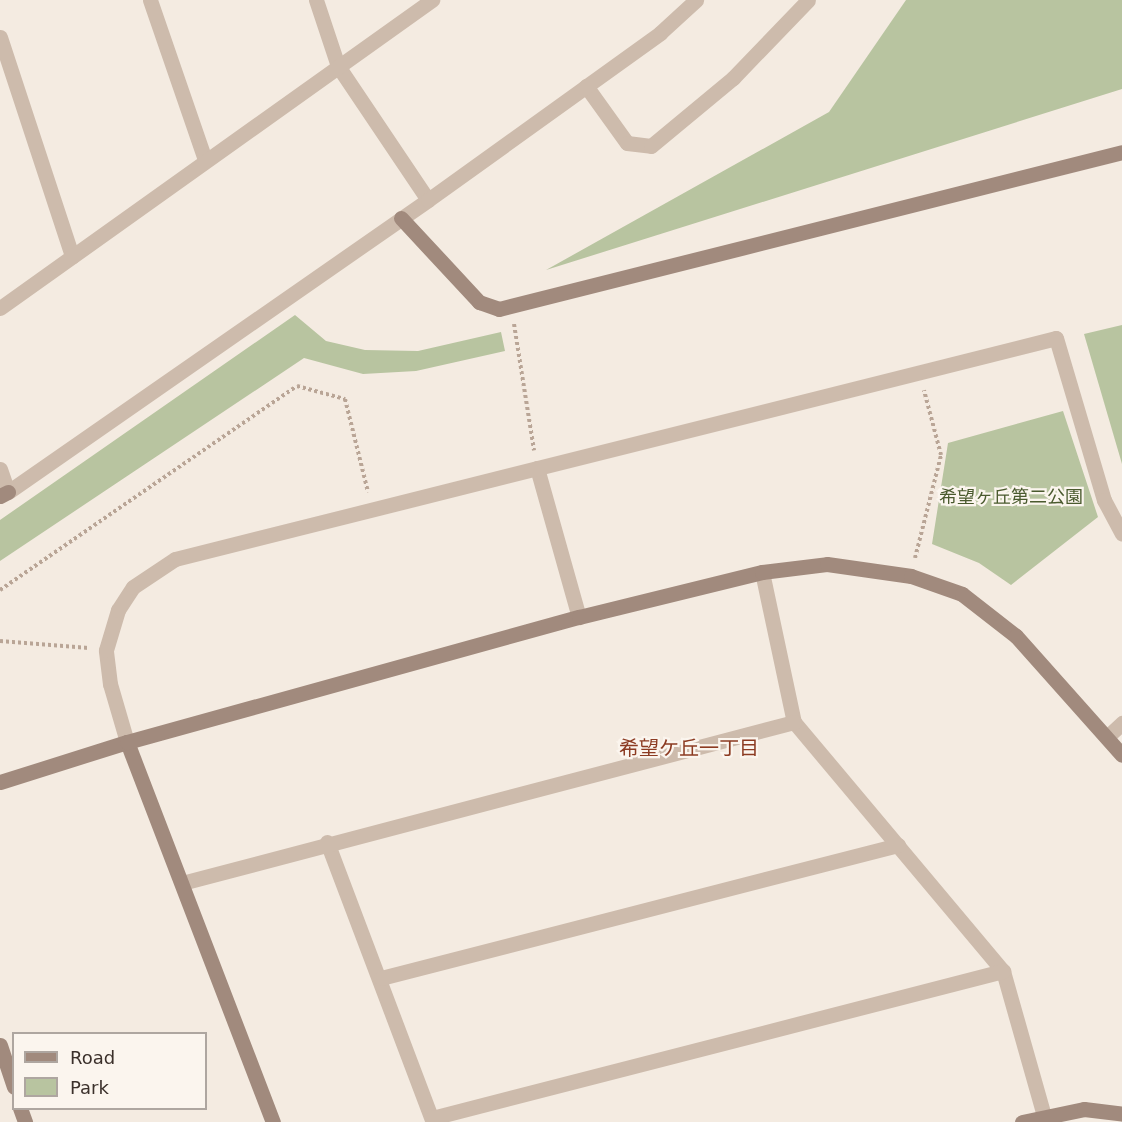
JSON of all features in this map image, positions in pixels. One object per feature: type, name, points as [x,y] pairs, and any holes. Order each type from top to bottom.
[{"type":"street","points":[[150,0],[205,160]]},
{"type":"street","points":[[316,0],[338,66],[428,200]]},
{"type":"street","points":[[0,308],[432,0]]},
{"type":"street","points":[[0,469],[4,494],[428,200],[660,33],[696,0]]},
{"type":"street","points":[[586,86],[627,143],[651,146],[733,78],[808,0]]},
{"type":"street","points":[[0,37],[72,256]]},
{"type":"street","points":[[401,218],[479,302],[499,309],[1122,152]]},
{"type":"street","points":[[273,1122],[127,742],[110,684],[106,650],[118,610],[133,587],[175,559],[918,369],[1056,338],[1104,500],[1122,534]]},
{"type":"street","points":[[537,468],[579,617]]},
{"type":"street","points":[[0,782],[127,742],[579,617],[762,572],[827,564],[911,576],[962,594],[991,612],[1122,755]]},
{"type":"street","points":[[762,572],[794,722],[1003,971],[1044,1116]]},
{"type":"street","points":[[182,883],[327,842],[794,722]]},
{"type":"street","points":[[1107,736],[1122,723]]},
{"type":"street","points":[[327,842],[381,978],[433,1120],[1003,971]]},
{"type":"street","points":[[381,978],[898,845]]},
{"type":"street","points":[[0,1045],[12,1081]]},
{"type":"street","points":[[1022,1122],[1084,1109],[1122,1113]]},
{"type":"path","points":[[511,306],[537,468]]},
{"type":"path","points":[[911,576],[940,455],[918,369]]},
{"type":"path","points":[[0,590],[297,386],[345,399],[372,510]]},
{"type":"path","points":[[0,641],[106,650]]},
{"type":"green space","points":[[906,0],[1122,0],[1122,89],[546,270],[829,112]]},
{"type":"green space","points":[[295,315],[326,341],[365,350],[418,351],[501,332],[505,351],[416,371],[363,374],[304,358],[0,561],[0,520]]},
{"type":"green space","points":[[1122,325],[1122,464],[1084,334]]},
{"type":"green space","name":"希望ヶ丘第二公園","points":[[1063,411],[1098,517],[1011,585],[979,563],[932,544],[948,443]]},
{"type":"district","name":"希望ケ丘一丁目","points":[[689,748]]}]
